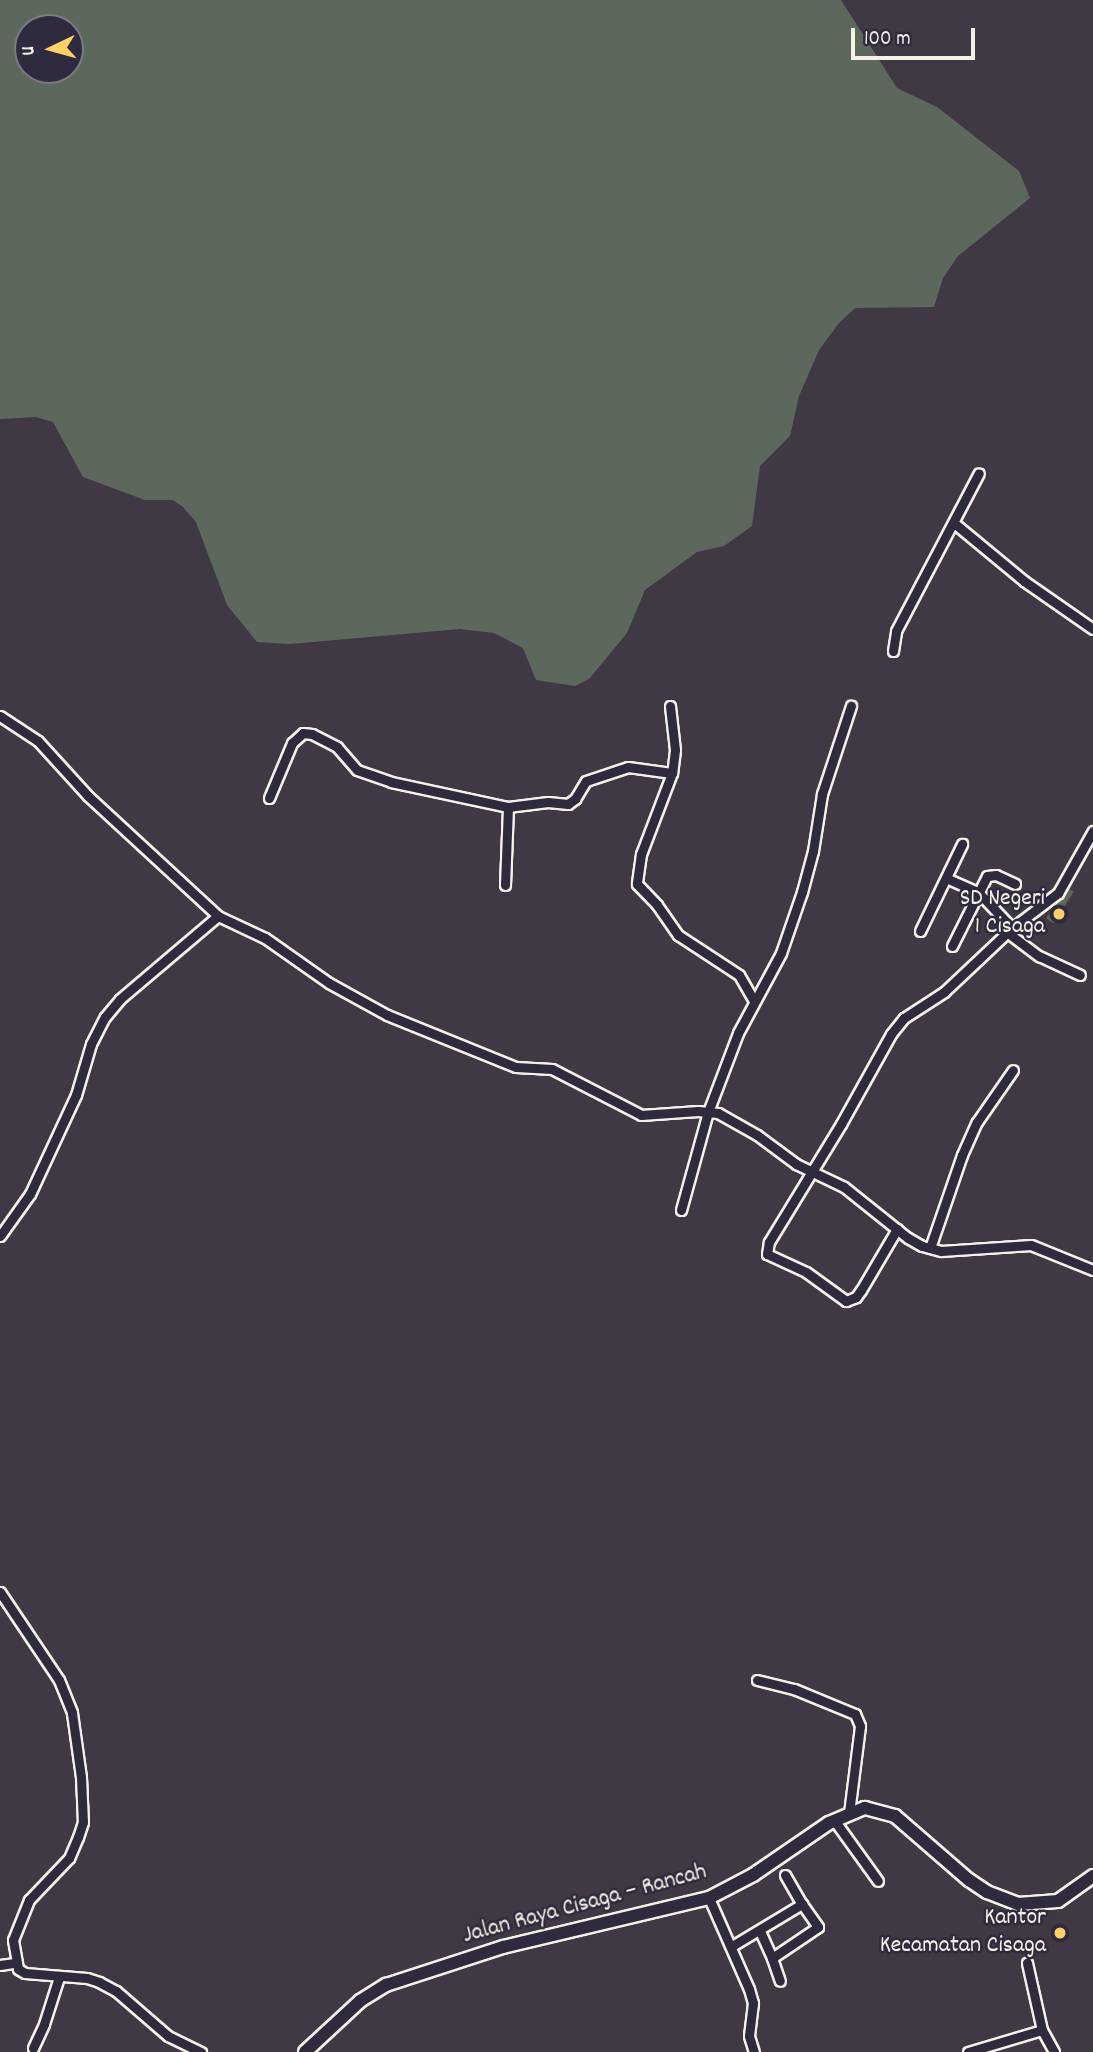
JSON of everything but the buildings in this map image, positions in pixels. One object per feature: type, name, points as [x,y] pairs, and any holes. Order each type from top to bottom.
[{"type":"main road","name":"Jalan Raya Cisaga – Rancah","points":[[305,2052],[359,2001],[386,1985],[503,1947],[709,1898],[753,1875],[834,1820],[849,1813],[876,1809],[895,1816],[970,1880],[987,1892],[1018,1904],[1058,1901],[1093,1876]]},
{"type":"street","points":[[893,651],[895,631],[979,473]]},
{"type":"street","points":[[954,523],[1024,582],[1093,629]]},
{"type":"street","points":[[670,706],[675,750],[672,773],[641,854],[637,884],[684,941],[739,975],[754,1001]]},
{"type":"street","points":[[681,1210],[708,1112],[738,1034],[781,953],[802,892],[813,851],[822,794],[851,706]]},
{"type":"street","points":[[0,716],[38,741],[88,796],[218,916],[265,939],[329,983],[387,1015],[516,1068],[552,1069],[642,1115],[708,1112],[737,1123],[812,1172],[844,1187],[897,1229],[930,1248],[941,1251],[1031,1244],[1093,1270]]},
{"type":"street","points":[[269,798],[292,743],[303,733],[312,734],[337,747],[357,770],[391,782],[508,807],[548,802],[568,804],[575,799],[586,780],[628,767],[672,773]]},
{"type":"street","points":[[505,885],[508,807]]},
{"type":"street","points":[[897,1229],[861,1290],[856,1297],[846,1301],[799,1268],[770,1258],[767,1250],[769,1242],[891,1034],[904,1018],[944,992],[1010,930],[1058,893],[1093,831]]},
{"type":"street","points":[[920,931],[962,844]]},
{"type":"street","points":[[952,946],[990,875],[1015,884]]},
{"type":"street","points":[[946,878],[978,893],[1010,930],[1039,956],[1080,975]]},
{"type":"street","points":[[0,1236],[30,1194],[76,1095],[91,1044],[105,1017],[120,999],[218,916]]},
{"type":"street","points":[[930,1248],[961,1155],[977,1122],[1013,1070]]},
{"type":"street","points":[[0,1592],[59,1679],[72,1713],[83,1822],[69,1858],[29,1900],[13,1940],[15,1963],[25,1973],[99,1982],[116,1991],[167,2036],[201,2052]]},
{"type":"street","points":[[757,1680],[794,1689],[855,1714],[860,1726],[849,1813]]},
{"type":"street","points":[[834,1820],[878,1881]]},
{"type":"street","points":[[772,1958],[817,1930],[817,1925],[785,1875]]},
{"type":"street","points":[[709,1898],[732,1946],[752,2003],[749,2036],[754,2052]]},
{"type":"street","points":[[732,1946],[802,1904]]},
{"type":"street","points":[[760,1931],[780,1981]]},
{"type":"street","points":[[0,1965],[15,1963]]},
{"type":"street","points":[[1027,1963],[1042,2030],[1054,2052]]},
{"type":"street","points":[[33,2048],[59,1977]]},
{"type":"street","points":[[968,2052],[1042,2030]]},
{"type":"green space","points":[[0,0],[841,0],[897,88],[937,107],[1019,171],[1030,198],[958,256],[943,278],[934,307],[855,308],[839,323],[819,350],[799,396],[790,436],[760,466],[752,526],[724,546],[697,552],[645,590],[627,633],[589,679],[575,686],[536,680],[523,648],[494,633],[460,629],[290,644],[257,642],[227,605],[196,522],[183,507],[173,500],[145,500],[83,477],[53,422],[36,417],[0,419]]},
{"type":"green space","points":[[1066,887],[1074,892],[1054,923],[1046,918]]},
{"type":"place","name":"SD Negeri 1 Cisaga","points":[[1059,914]]},
{"type":"place","name":"Kantor Kecamatan Cisaga","points":[[1060,1933]]}]
